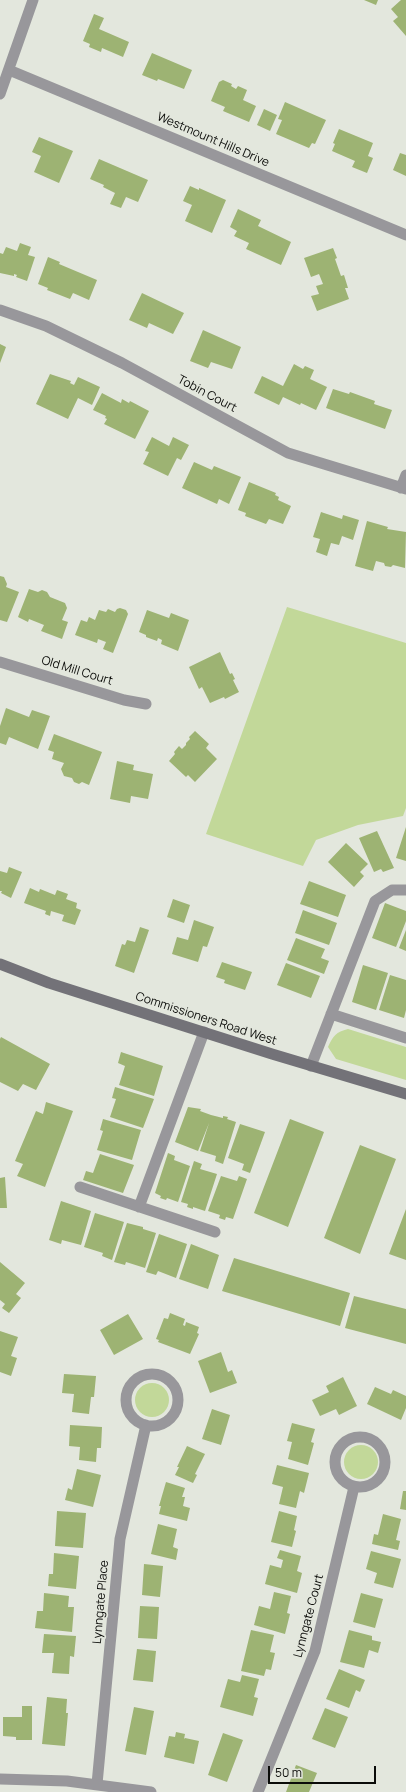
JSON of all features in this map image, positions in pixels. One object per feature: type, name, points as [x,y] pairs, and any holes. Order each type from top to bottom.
[{"type":"main road","name":"Commissioners Road West","points":[[0,964],[49,983],[311,1066],[406,1094]]},
{"type":"street","points":[[0,94],[33,0]]},
{"type":"street","name":"Westmount Hills Drive","points":[[9,70],[406,235]]},
{"type":"street","name":"Tobin Court","points":[[0,310],[46,326],[122,362],[288,453],[404,488]]},
{"type":"street","points":[[404,488],[406,475]]},
{"type":"street","name":"Old Mill Court","points":[[0,662],[124,700],[146,704]]},
{"type":"street","points":[[311,1066],[375,901],[392,890],[406,890]]},
{"type":"street","points":[[331,1014],[406,1038]]},
{"type":"street","points":[[139,1207],[204,1032]]},
{"type":"street","points":[[80,1186],[215,1232]]},
{"type":"street","points":[[153,1374],[169,1380],[178,1395],[176,1408],[170,1419],[163,1424],[155,1426],[146,1425],[138,1422],[132,1417],[126,1401],[127,1393],[131,1385],[137,1379],[153,1374]]},
{"type":"street","name":"Lynngate Place","points":[[97,1784],[120,1539],[146,1425]]},
{"type":"street","points":[[366,1437],[379,1445],[383,1450],[386,1465],[380,1478],[375,1483],[362,1488],[354,1487],[342,1480],[338,1474],[335,1460],[340,1447],[345,1442],[352,1438],[366,1437]]},
{"type":"street","name":"Lynngate Court","points":[[258,1792],[315,1651],[354,1487]]},
{"type":"street","points":[[0,1779],[67,1781],[151,1792]]},
{"type":"green space","points":[[287,607],[406,643],[406,808],[403,816],[358,825],[316,840],[303,866],[206,834]]},
{"type":"green space","points":[[348,1029],[406,1047],[406,1080],[336,1059],[328,1047],[335,1035]]},
{"type":"green space","points":[[149,1383],[155,1383],[159,1384],[166,1390],[169,1400],[168,1407],[162,1414],[155,1417],[149,1417],[145,1416],[138,1410],[135,1403],[135,1397],[136,1393],[142,1386]]},
{"type":"green space","points":[[358,1445],[364,1445],[368,1446],[375,1452],[378,1462],[377,1469],[371,1476],[364,1479],[358,1479],[354,1478],[347,1472],[344,1465],[344,1459],[345,1455],[351,1448]]},
{"type":"building","points":[[364,0],[378,0],[376,5]]},
{"type":"building","points":[[401,0],[406,0],[406,36],[393,21],[398,17],[391,9]]},
{"type":"building","points":[[94,14],[104,18],[99,29],[129,42],[123,57],[102,48],[101,52],[89,47],[90,44],[83,41]]},
{"type":"building","points":[[152,53],[192,70],[184,89],[158,79],[157,81],[142,75]]},
{"type":"building","points":[[223,80],[232,84],[231,86],[236,89],[238,86],[247,90],[243,100],[256,106],[249,122],[223,111],[225,107],[211,101],[219,82]]},
{"type":"building","points":[[285,102],[326,120],[315,144],[312,143],[309,148],[276,134],[282,120],[278,119]]},
{"type":"building","points":[[264,109],[277,115],[270,131],[257,125]]},
{"type":"building","points":[[339,129],[373,143],[368,156],[373,158],[367,173],[352,167],[355,161],[332,151],[335,144],[333,143]]},
{"type":"building","points":[[39,137],[73,151],[59,183],[34,172],[41,156],[32,152]]},
{"type":"building","points":[[400,153],[406,155],[406,176],[393,170]]},
{"type":"building","points":[[99,159],[148,180],[138,202],[126,197],[121,208],[110,204],[115,193],[103,187],[104,185],[90,179]]},
{"type":"building","points":[[190,186],[199,190],[199,188],[226,200],[212,233],[185,221],[192,205],[183,201]]},
{"type":"building","points":[[238,209],[261,220],[258,226],[291,242],[281,265],[246,249],[249,243],[234,236],[237,231],[230,227]]},
{"type":"building","points":[[20,243],[31,247],[28,255],[35,257],[27,281],[16,277],[17,275],[14,274],[14,276],[0,273],[0,253],[3,254],[6,247],[17,251]]},
{"type":"building","points":[[333,248],[341,276],[344,275],[348,288],[345,288],[349,299],[317,311],[311,296],[319,294],[316,286],[323,284],[319,274],[311,277],[304,258]]},
{"type":"building","points":[[48,257],[60,262],[59,264],[97,280],[89,300],[73,293],[70,299],[47,290],[48,288],[38,284]]},
{"type":"building","points":[[142,293],[184,313],[173,334],[149,323],[147,328],[129,320]]},
{"type":"building","points":[[203,330],[241,347],[232,369],[211,362],[208,368],[190,361]]},
{"type":"building","points":[[0,344],[6,347],[0,363]]},
{"type":"building","points":[[294,364],[303,369],[305,366],[314,370],[310,379],[327,387],[316,410],[301,403],[300,405],[283,397],[279,405],[254,393],[262,376],[283,386]]},
{"type":"building","points":[[50,374],[71,381],[70,383],[74,385],[78,377],[100,387],[92,405],[78,398],[68,419],[36,404]]},
{"type":"building","points":[[333,389],[349,394],[350,392],[375,401],[374,404],[392,410],[385,429],[326,408]]},
{"type":"building","points":[[102,393],[121,403],[122,399],[129,403],[130,401],[149,411],[135,439],[104,424],[107,419],[105,418],[106,416],[93,410]]},
{"type":"building","points":[[152,437],[169,446],[173,437],[189,445],[181,460],[177,458],[168,476],[143,464],[149,452],[145,451]]},
{"type":"building","points":[[194,462],[212,470],[214,466],[241,477],[229,504],[219,499],[217,504],[182,488]]},
{"type":"building","points":[[249,482],[276,493],[275,495],[279,497],[278,500],[291,506],[283,524],[269,519],[266,524],[245,516],[246,513],[238,510]]},
{"type":"building","points":[[321,512],[342,519],[343,515],[359,520],[353,540],[342,536],[339,545],[331,543],[327,556],[316,552],[320,539],[313,537]]},
{"type":"building","points":[[367,521],[388,527],[387,529],[406,532],[405,568],[393,565],[391,567],[385,566],[384,563],[376,561],[373,571],[355,566]]},
{"type":"building","points":[[0,576],[4,577],[7,584],[6,587],[19,592],[7,622],[0,620]]},
{"type":"building","points":[[29,589],[38,592],[42,590],[47,592],[50,597],[65,603],[67,608],[62,620],[68,622],[62,639],[41,631],[44,625],[29,619],[28,622],[18,617]]},
{"type":"building","points":[[120,608],[126,610],[128,614],[113,653],[103,649],[106,642],[98,639],[97,643],[75,635],[81,620],[87,622],[89,617],[95,620],[99,610],[106,612],[108,609],[115,612]]},
{"type":"building","points":[[147,610],[169,618],[171,613],[189,620],[178,651],[161,644],[162,640],[158,638],[157,641],[146,637],[146,635],[139,632]]},
{"type":"building","points":[[220,652],[230,674],[232,673],[235,679],[233,680],[239,692],[225,699],[224,697],[210,703],[202,687],[199,689],[189,667]]},
{"type":"building","points":[[6,708],[29,717],[32,710],[50,716],[38,749],[9,737],[6,745],[0,743],[0,726]]},
{"type":"building","points":[[195,731],[209,744],[206,748],[217,759],[195,782],[188,775],[186,777],[169,761],[179,746],[182,749],[186,745],[190,739],[189,737]]},
{"type":"building","points":[[54,734],[102,752],[89,785],[82,782],[79,784],[74,782],[72,778],[64,776],[61,769],[64,763],[52,759],[54,752],[48,750]]},
{"type":"building","points":[[117,761],[134,765],[133,770],[153,774],[148,799],[131,796],[130,803],[110,799]]},
{"type":"building","points":[[406,827],[406,861],[396,858]]},
{"type":"building","points":[[377,831],[394,868],[383,872],[381,869],[374,872],[359,838]]},
{"type":"building","points":[[346,843],[368,864],[360,872],[364,876],[354,887],[328,862]]},
{"type":"building","points":[[9,867],[22,872],[11,898],[0,891],[0,871],[7,873]]},
{"type":"building","points":[[309,881],[346,895],[338,917],[300,904]]},
{"type":"building","points":[[30,888],[39,892],[40,889],[55,895],[57,890],[68,894],[66,899],[77,903],[76,908],[81,910],[75,925],[62,921],[64,915],[51,911],[50,916],[45,914],[46,911],[24,903]]},
{"type":"building","points":[[173,899],[190,905],[184,923],[167,917]]},
{"type":"building","points":[[385,903],[406,911],[406,921],[396,947],[372,938]]},
{"type":"building","points":[[303,910],[337,923],[329,945],[295,933]]},
{"type":"building","points":[[194,920],[214,927],[207,947],[203,946],[198,962],[172,954],[177,937],[188,940]]},
{"type":"building","points":[[140,927],[149,930],[134,973],[115,966],[122,944],[125,945],[127,940],[135,942]]},
{"type":"building","points":[[406,930],[406,951],[399,948]]},
{"type":"building","points":[[296,938],[325,949],[321,958],[329,961],[324,974],[287,960]]},
{"type":"building","points":[[222,962],[252,972],[245,990],[224,983],[225,980],[216,977]]},
{"type":"building","points":[[286,963],[320,976],[311,998],[277,985]]},
{"type":"building","points":[[363,965],[388,973],[376,1010],[352,1002]]},
{"type":"building","points":[[390,975],[406,980],[406,1010],[404,1018],[379,1010]]},
{"type":"building","points":[[1,1037],[50,1064],[36,1090],[23,1084],[18,1091],[0,1082]]},
{"type":"building","points":[[121,1052],[163,1066],[154,1096],[119,1085],[125,1066],[118,1063]]},
{"type":"building","points":[[115,1087],[154,1099],[143,1128],[110,1117],[116,1099],[112,1098]]},
{"type":"building","points":[[46,1102],[73,1111],[45,1187],[17,1176],[23,1164],[15,1161],[36,1111],[43,1114]]},
{"type":"building","points":[[188,1107],[201,1109],[200,1111],[223,1118],[223,1116],[228,1117],[227,1119],[236,1122],[223,1164],[215,1161],[216,1156],[200,1151],[209,1123],[198,1151],[175,1142]]},
{"type":"building","points":[[103,1119],[141,1130],[132,1160],[97,1150],[103,1131],[100,1130]]},
{"type":"building","points":[[290,1119],[324,1132],[288,1227],[254,1213]]},
{"type":"building","points":[[240,1124],[265,1132],[250,1173],[242,1170],[244,1164],[228,1158]]},
{"type":"building","points":[[360,1145],[396,1159],[360,1254],[324,1238]]},
{"type":"building","points":[[168,1153],[175,1156],[174,1160],[190,1166],[178,1202],[167,1198],[166,1200],[160,1198],[161,1196],[155,1193]]},
{"type":"building","points":[[100,1154],[134,1165],[123,1193],[83,1180],[86,1171],[93,1173]]},
{"type":"building","points":[[194,1161],[202,1164],[200,1169],[217,1174],[205,1211],[193,1207],[193,1209],[187,1207],[188,1204],[181,1202]]},
{"type":"building","points":[[221,1176],[237,1181],[239,1176],[247,1179],[233,1219],[226,1217],[225,1220],[219,1218],[220,1215],[208,1211]]},
{"type":"building","points":[[5,1177],[7,1208],[0,1208],[0,1178]]},
{"type":"building","points":[[61,1201],[91,1211],[81,1245],[62,1240],[61,1244],[49,1240]]},
{"type":"building","points":[[406,1209],[406,1260],[389,1254]]},
{"type":"building","points":[[95,1213],[124,1222],[112,1260],[102,1256],[103,1253],[84,1247]]},
{"type":"building","points":[[127,1223],[143,1227],[143,1229],[156,1233],[145,1268],[126,1262],[125,1265],[114,1262]]},
{"type":"building","points":[[159,1234],[187,1244],[176,1278],[158,1271],[156,1275],[146,1272]]},
{"type":"building","points":[[191,1244],[219,1255],[208,1289],[179,1279]]},
{"type":"building","points":[[234,1258],[350,1293],[340,1326],[222,1291]]},
{"type":"building","points":[[0,1262],[25,1283],[16,1294],[21,1298],[9,1313],[2,1308],[5,1304],[0,1300]]},
{"type":"building","points":[[354,1296],[406,1309],[406,1344],[345,1328]]},
{"type":"building","points":[[170,1313],[185,1319],[183,1325],[185,1326],[186,1322],[199,1327],[197,1333],[199,1334],[190,1354],[158,1342],[159,1340],[156,1339],[164,1318],[168,1319]]},
{"type":"building","points":[[128,1314],[143,1339],[114,1355],[100,1330]]},
{"type":"building","points":[[0,1331],[18,1337],[11,1356],[17,1358],[11,1376],[0,1372]]},
{"type":"building","points":[[221,1352],[228,1372],[232,1370],[237,1383],[210,1393],[198,1361]]},
{"type":"building","points":[[64,1374],[96,1376],[94,1397],[91,1397],[89,1414],[72,1412],[74,1394],[62,1393]]},
{"type":"building","points":[[343,1377],[357,1406],[339,1415],[336,1409],[320,1416],[312,1400],[329,1392],[326,1386]]},
{"type":"building","points":[[375,1387],[391,1394],[393,1390],[406,1396],[406,1408],[401,1420],[367,1404]]},
{"type":"building","points":[[212,1409],[230,1415],[221,1445],[202,1439]]},
{"type":"building","points":[[292,1423],[315,1429],[311,1442],[314,1443],[308,1465],[288,1459],[292,1442],[287,1441]]},
{"type":"building","points":[[70,1425],[102,1427],[101,1448],[97,1448],[96,1462],[79,1460],[80,1447],[69,1446]]},
{"type":"building","points":[[187,1446],[205,1454],[195,1474],[197,1475],[193,1483],[175,1475],[179,1467],[177,1467]]},
{"type":"building","points":[[277,1465],[309,1473],[304,1493],[300,1491],[296,1508],[279,1504],[283,1487],[272,1484]]},
{"type":"building","points":[[77,1469],[101,1475],[93,1507],[65,1500],[68,1488],[72,1490]]},
{"type":"building","points":[[166,1482],[185,1488],[182,1497],[185,1497],[183,1506],[190,1508],[187,1521],[159,1514],[161,1506],[159,1506]]},
{"type":"building","points":[[403,1491],[406,1491],[406,1510],[400,1509]]},
{"type":"building","points":[[57,1511],[86,1513],[83,1548],[55,1546]]},
{"type":"building","points":[[279,1511],[297,1516],[294,1530],[296,1531],[292,1547],[271,1542]]},
{"type":"building","points":[[383,1514],[401,1519],[396,1540],[400,1541],[398,1550],[372,1544],[374,1534],[378,1535]]},
{"type":"building","points":[[158,1524],[177,1529],[173,1547],[178,1549],[176,1560],[151,1554]]},
{"type":"building","points":[[280,1550],[301,1556],[297,1571],[302,1573],[297,1593],[265,1584],[270,1565],[281,1568],[283,1560],[277,1558]]},
{"type":"building","points":[[371,1551],[401,1559],[393,1588],[374,1583],[377,1573],[366,1569]]},
{"type":"building","points":[[54,1553],[79,1556],[76,1589],[48,1586],[49,1574],[53,1574]]},
{"type":"building","points":[[144,1564],[163,1566],[160,1597],[142,1595]]},
{"type":"building","points":[[274,1592],[291,1596],[287,1613],[290,1614],[285,1634],[254,1625],[259,1606],[270,1609]]},
{"type":"building","points":[[44,1593],[69,1596],[68,1607],[74,1607],[72,1632],[35,1628],[37,1611],[43,1611]]},
{"type":"building","points":[[361,1593],[383,1599],[375,1628],[353,1622]]},
{"type":"building","points":[[140,1606],[159,1607],[157,1639],[138,1638]]},
{"type":"building","points":[[251,1630],[274,1635],[270,1652],[275,1653],[271,1670],[266,1669],[264,1676],[241,1671]]},
{"type":"building","points":[[349,1630],[372,1636],[372,1640],[381,1642],[378,1653],[369,1650],[364,1668],[340,1662]]},
{"type":"building","points":[[44,1634],[76,1636],[74,1657],[70,1656],[69,1674],[52,1673],[54,1653],[42,1653]]},
{"type":"building","points":[[137,1649],[156,1651],[153,1682],[133,1680]]},
{"type":"building","points":[[339,1669],[365,1680],[360,1692],[356,1690],[349,1708],[326,1699]]},
{"type":"building","points":[[242,1675],[259,1679],[254,1697],[258,1698],[253,1716],[220,1707],[228,1679],[240,1682]]},
{"type":"building","points":[[47,1697],[67,1699],[66,1713],[68,1713],[65,1746],[42,1744]]},
{"type":"building","points":[[22,1706],[32,1706],[32,1740],[16,1740],[16,1737],[3,1736],[3,1717],[22,1717]]},
{"type":"building","points":[[134,1707],[154,1711],[146,1755],[125,1751]]},
{"type":"building","points":[[325,1708],[348,1717],[335,1748],[312,1739]]},
{"type":"building","points":[[176,1732],[185,1734],[184,1739],[199,1741],[194,1764],[164,1757],[169,1736],[175,1737]]},
{"type":"building","points":[[223,1733],[243,1740],[227,1782],[208,1775]]},
{"type":"building","points":[[296,1765],[317,1773],[309,1792],[286,1792]]}]
